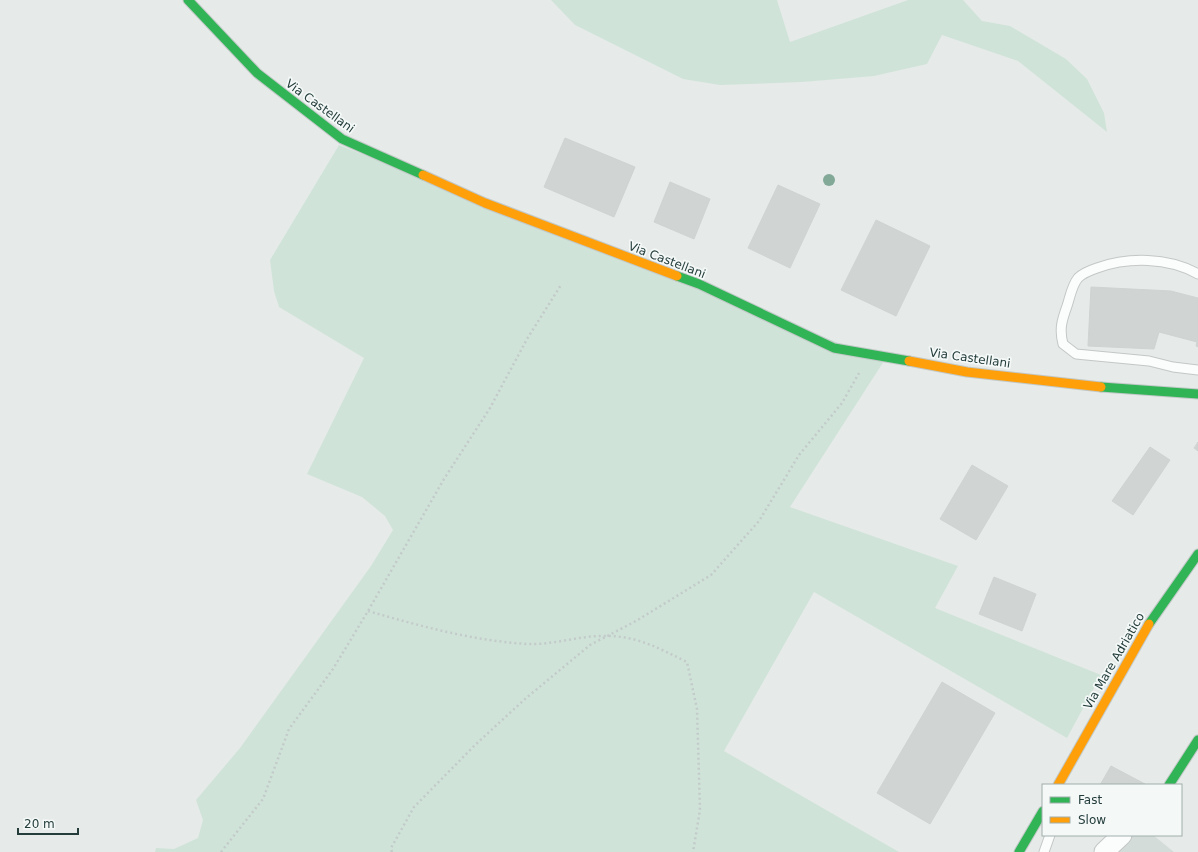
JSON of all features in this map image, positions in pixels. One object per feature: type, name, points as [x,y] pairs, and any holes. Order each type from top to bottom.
[{"type":"street","name":"Via Castellani","points":[[188,0],[257,73],[342,139],[485,203],[699,284],[834,348],[967,372],[1134,390],[1198,394]]},
{"type":"street","name":"Via Mare Adriatico","points":[[1059,784],[1153,617],[1198,554]]},
{"type":"street","points":[[1170,784],[1198,740]]},
{"type":"street","points":[[1019,852],[1042,814]]},
{"type":"street","points":[[1104,852],[1121,836]]},
{"type":"lane","points":[[1198,274],[1172,263],[1142,260],[1112,263],[1101,267],[1079,277],[1074,284],[1060,325],[1063,344],[1076,354],[1149,361],[1173,367],[1198,370]]},
{"type":"lane","points":[[1044,852],[1050,836]]},
{"type":"path","points":[[221,852],[263,800],[289,730],[333,668],[444,479],[490,408],[527,339],[561,285]]},
{"type":"path","points":[[392,852],[391,848],[414,808],[470,751],[537,689],[590,644],[636,620],[711,574],[759,521],[800,455],[842,403],[870,354]]},
{"type":"path","points":[[368,610],[404,621],[486,640],[531,644],[607,636],[644,641],[687,662],[697,708],[700,810],[693,852]]},
{"type":"shaded area","points":[[1131,836],[1154,836],[1174,852],[1111,852]]},
{"type":"green space","points":[[551,0],[777,0],[790,42],[908,0],[963,0],[982,21],[1010,26],[1066,59],[1087,79],[1104,113],[1107,132],[1018,61],[942,35],[927,64],[874,76],[802,82],[720,85],[683,79],[575,25]]},
{"type":"green space","points":[[339,145],[884,361],[790,507],[958,566],[935,608],[1101,675],[1067,738],[814,592],[724,751],[899,852],[155,852],[156,848],[174,849],[198,838],[203,820],[196,800],[240,748],[371,566],[393,530],[385,516],[362,497],[307,474],[364,358],[279,307],[274,291],[270,260]]},
{"type":"building","points":[[565,138],[635,167],[614,217],[544,187]]},
{"type":"building","points":[[670,182],[710,199],[694,239],[654,222]]},
{"type":"building","points":[[778,185],[820,204],[790,268],[748,248]]},
{"type":"building","points":[[876,220],[930,246],[896,316],[841,290]]},
{"type":"building","points":[[1091,287],[1171,291],[1198,298],[1198,347],[1196,346],[1197,342],[1159,332],[1154,349],[1088,346]]},
{"type":"building","points":[[1198,442],[1198,451],[1194,448]]},
{"type":"building","points":[[1150,447],[1170,460],[1133,515],[1112,501]]},
{"type":"building","points":[[972,465],[1008,486],[976,540],[940,519]]},
{"type":"building","points":[[994,577],[1036,594],[1022,631],[979,614]]},
{"type":"building","points":[[942,682],[995,713],[930,824],[877,793]]},
{"type":"building","points":[[1111,766],[1145,784],[1101,784]]},
{"type":"traffic: fast","points":[[188,0],[257,73],[342,139],[423,175]]},
{"type":"traffic: fast","points":[[677,276],[699,284],[834,348],[909,361]]},
{"type":"traffic: fast","points":[[1101,387],[1198,394]]},
{"type":"traffic: fast","points":[[1149,624],[1198,554]]},
{"type":"traffic: fast","points":[[1170,784],[1198,740]]},
{"type":"traffic: fast","points":[[1019,852],[1042,813]]},
{"type":"traffic: slow","points":[[423,175],[485,203],[677,276]]},
{"type":"traffic: slow","points":[[909,361],[967,372],[1101,387]]},
{"type":"traffic: slow","points":[[1059,784],[1149,624]]}]
